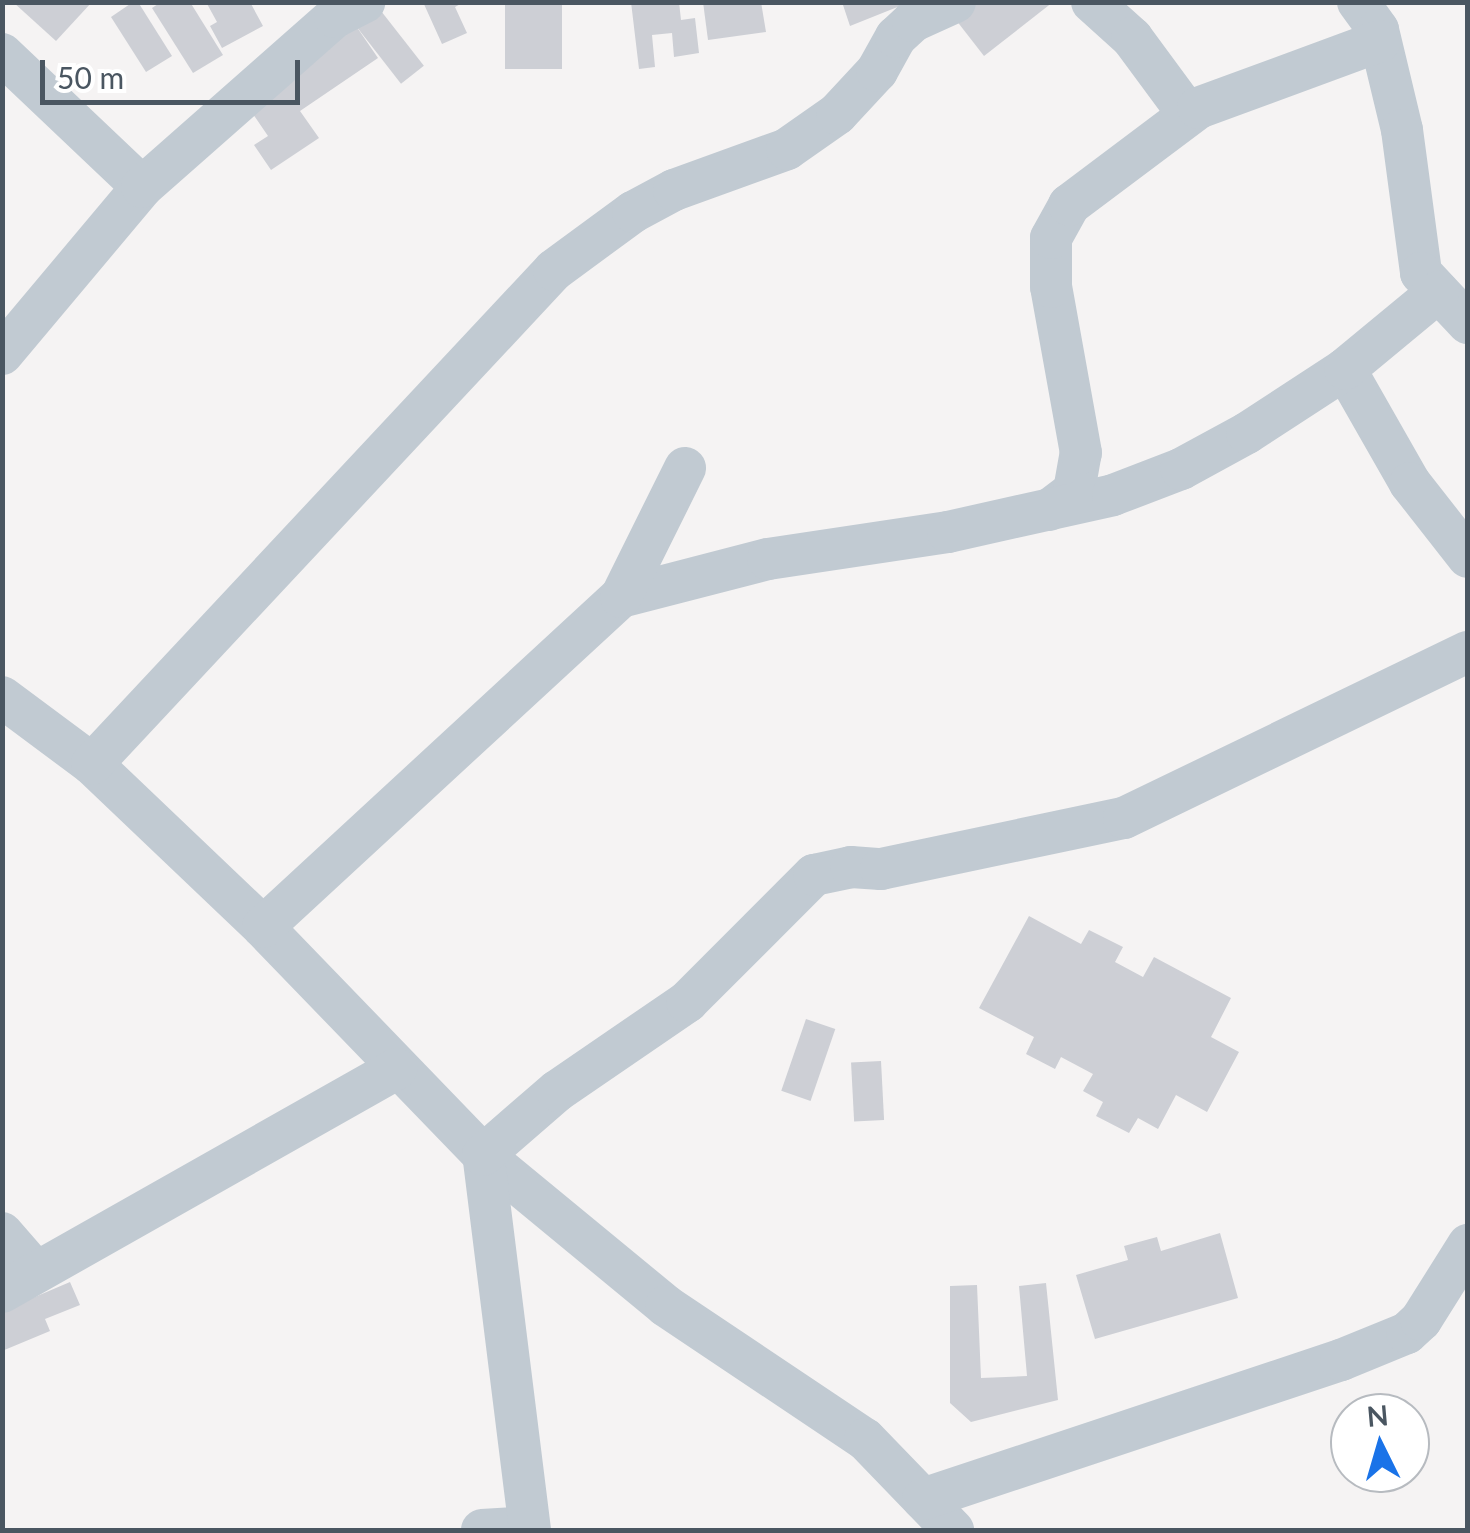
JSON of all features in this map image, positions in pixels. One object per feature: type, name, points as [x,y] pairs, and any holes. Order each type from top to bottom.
[{"type":"street","points":[[2,354],[142,187],[335,17],[364,2]]},
{"type":"street","points":[[92,764],[554,270],[633,212],[674,190],[787,149],[837,114],[877,71],[896,37],[913,21],[955,2]]},
{"type":"street","points":[[1092,2],[1132,38],[1188,114]]},
{"type":"street","points":[[1358,2],[1378,30],[1402,130],[1421,273],[1468,323]]},
{"type":"street","points":[[1049,510],[1074,491],[1080,453],[1051,286],[1051,238],[1069,205],[1188,114],[1380,41]]},
{"type":"street","points":[[2,54],[142,187]]},
{"type":"street","points":[[621,597],[768,558],[948,532],[1049,510],[1114,495],[1182,470],[1344,369],[1438,292]]},
{"type":"street","points":[[1344,369],[1384,443],[1468,557]]},
{"type":"street","points":[[263,927],[621,597],[684,468]]},
{"type":"street","points":[[483,1156],[557,1091],[687,1002],[814,875],[851,867],[881,869],[1124,818],[1468,652]]},
{"type":"street","points":[[2,697],[92,764],[263,927],[483,1156],[666,1306],[865,1438],[953,1530]]},
{"type":"street","points":[[2,1232],[20,1282],[396,1068]]},
{"type":"street","points":[[482,1530],[530,1529],[483,1156]]},
{"type":"street","points":[[923,1499],[1341,1360],[1407,1333],[1422,1320],[1468,1245]]},
{"type":"building","points":[[13,2],[92,2],[56,41]]},
{"type":"building","points":[[138,2],[172,56],[146,72],[111,17]]},
{"type":"building","points":[[161,2],[190,2],[223,55],[193,73],[152,8]]},
{"type":"building","points":[[206,2],[250,2],[263,26],[222,48],[210,26],[217,22]]},
{"type":"building","points":[[374,2],[424,66],[401,84],[351,20]]},
{"type":"building","points":[[423,2],[464,2],[455,7],[467,33],[442,44]]},
{"type":"building","points":[[505,2],[562,2],[562,69],[505,69]]},
{"type":"building","points":[[631,2],[679,2],[681,20],[695,18],[699,53],[674,57],[672,33],[652,35],[655,67],[639,69]]},
{"type":"building","points":[[703,2],[761,2],[766,32],[708,40]]},
{"type":"building","points":[[842,2],[910,2],[850,26]]},
{"type":"building","points":[[942,2],[1053,2],[984,56]]},
{"type":"building","points":[[354,23],[378,58],[300,111],[319,138],[271,170],[254,145],[268,136],[242,98]]},
{"type":"building","points":[[1029,916],[1081,944],[1089,930],[1123,947],[1115,962],[1143,977],[1154,957],[1231,998],[1211,1037],[1239,1052],[1207,1112],[1176,1095],[1158,1129],[1138,1118],[1129,1133],[1096,1116],[1103,1102],[1083,1091],[1093,1074],[1061,1057],[1055,1069],[1026,1054],[1034,1037],[979,1008]]},
{"type":"building","points":[[806,1019],[835,1029],[811,1101],[781,1091]]},
{"type":"building","points":[[881,1061],[884,1120],[854,1121],[851,1063]]},
{"type":"building","points":[[1220,1233],[1238,1298],[1095,1339],[1076,1275],[1128,1260],[1124,1246],[1157,1237],[1161,1251]]},
{"type":"building","points":[[70,1282],[80,1305],[45,1319],[50,1331],[2,1351],[2,1311]]},
{"type":"building","points":[[1046,1283],[1058,1400],[971,1422],[950,1403],[950,1286],[977,1285],[981,1378],[1027,1376],[1019,1286]]}]
